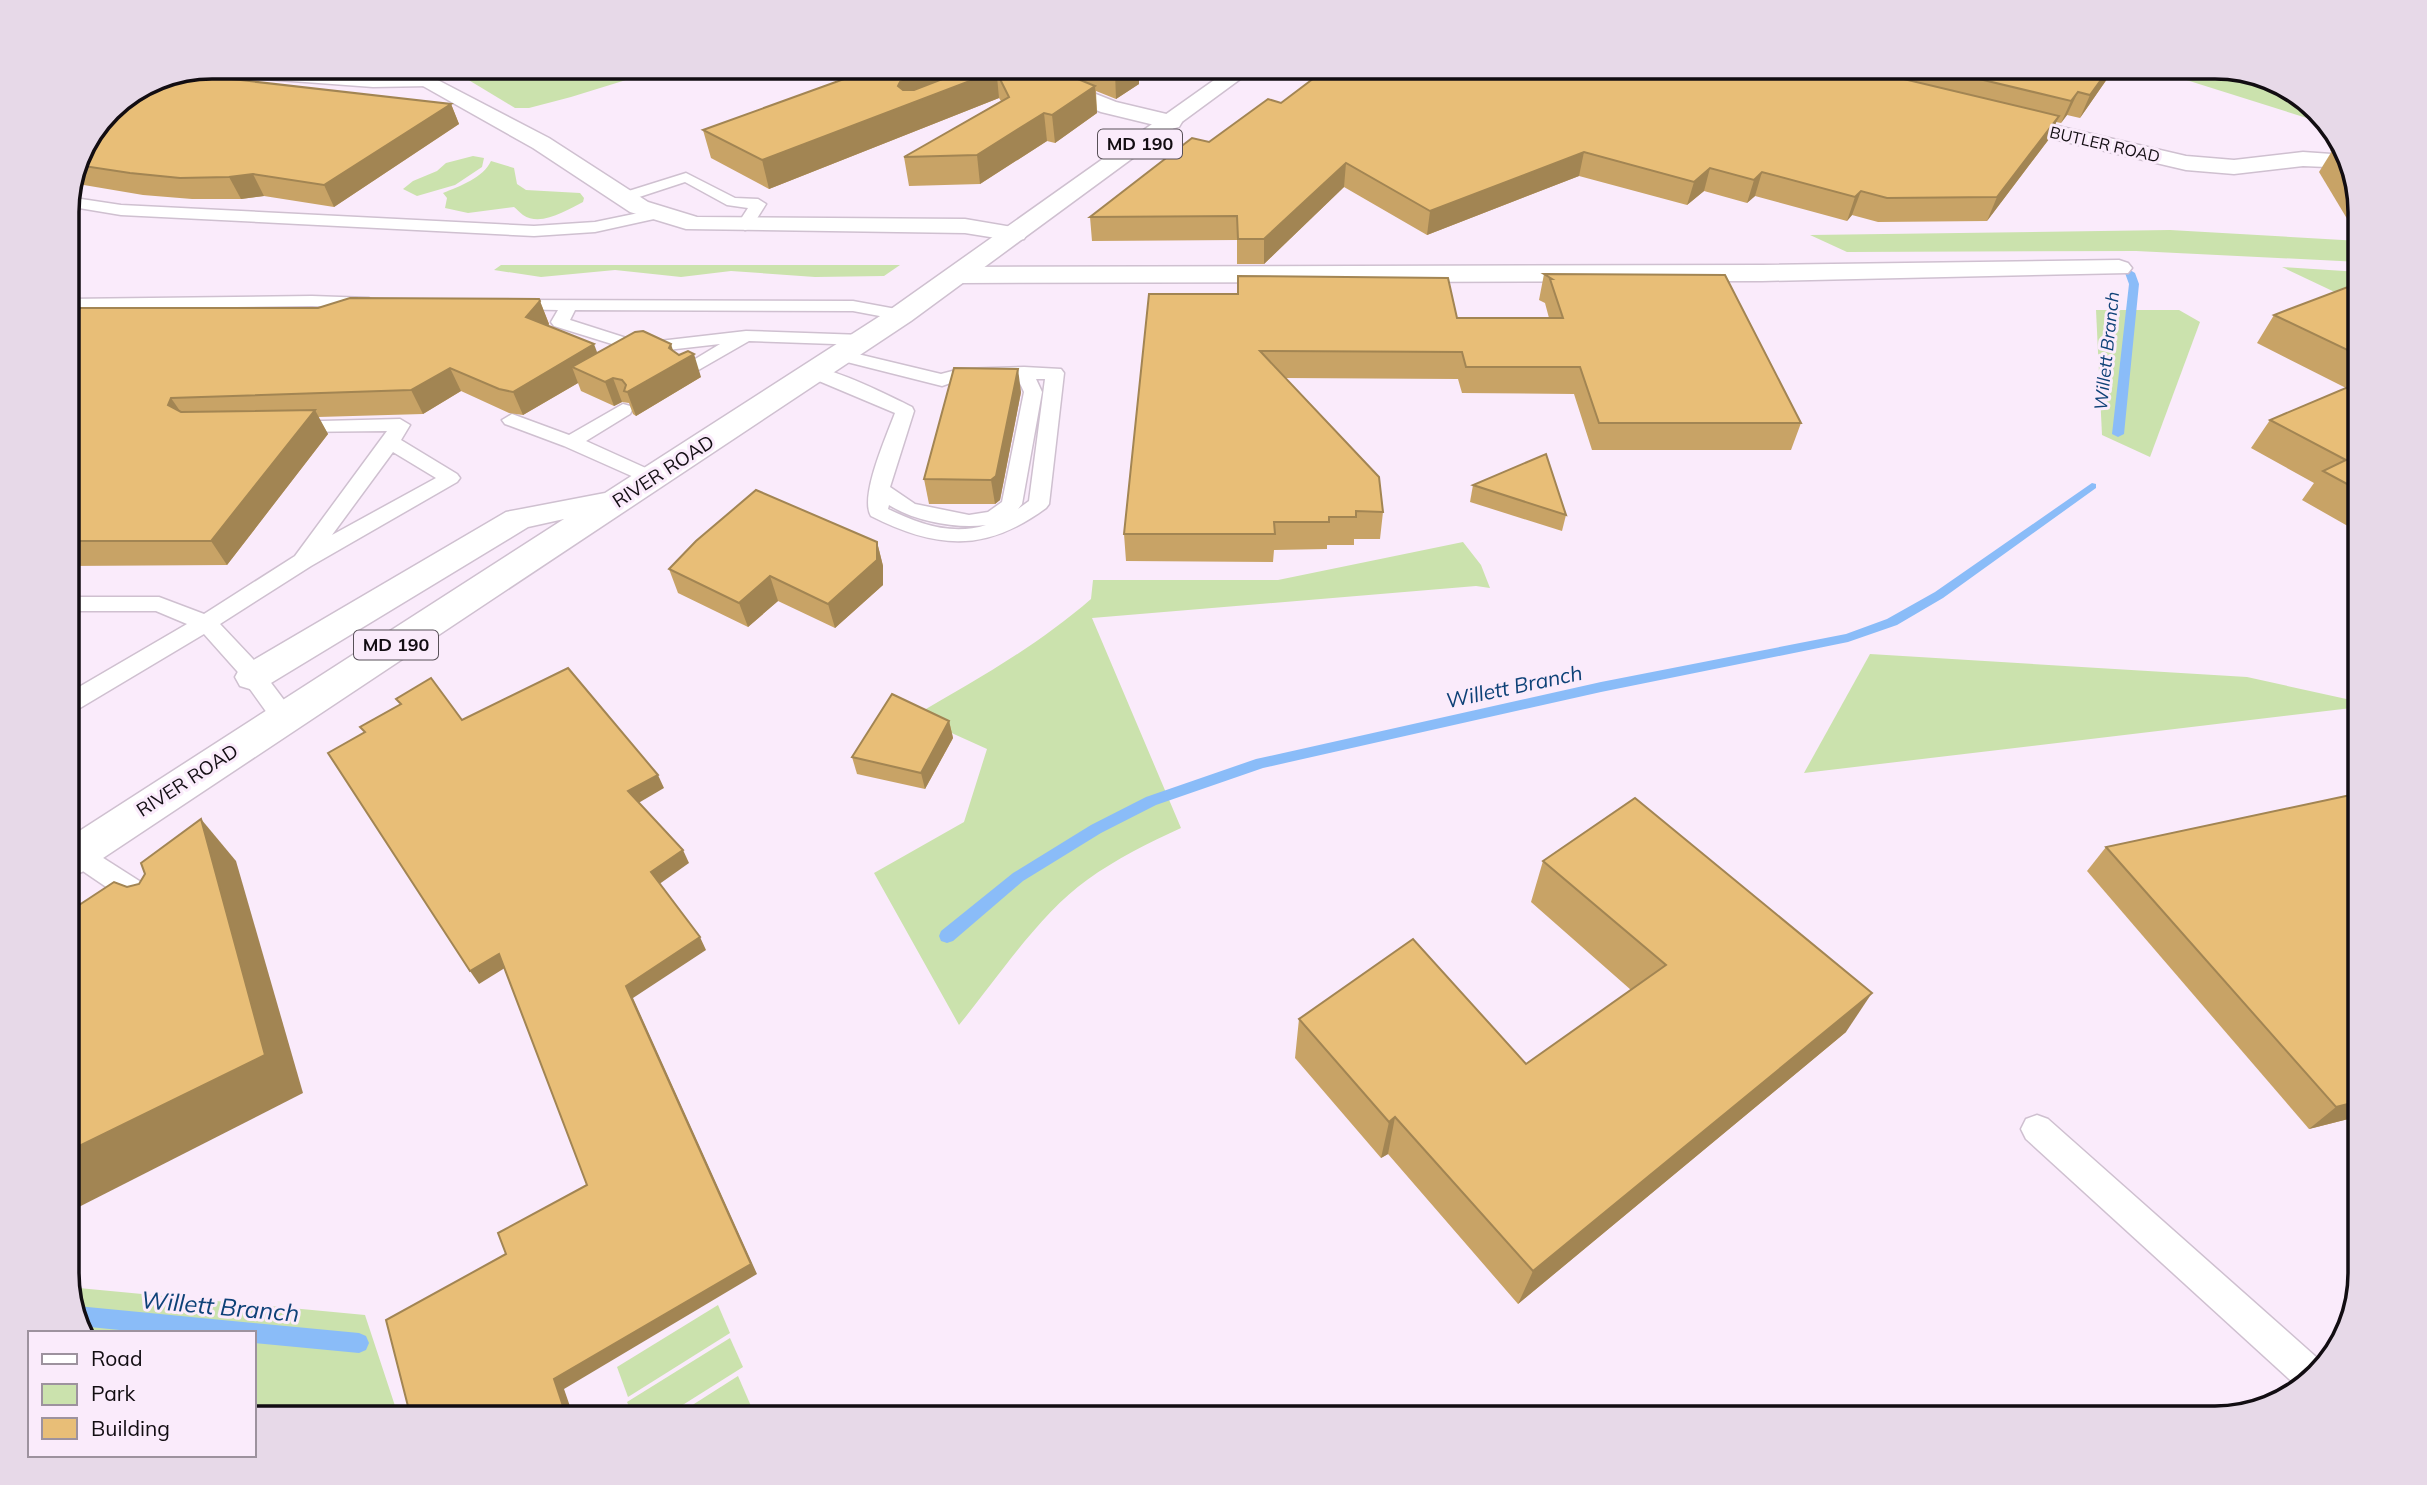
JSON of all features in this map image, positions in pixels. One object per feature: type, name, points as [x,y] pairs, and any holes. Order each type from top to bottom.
[{"type":"street","points":[[1035,79],[1109,107],[1171,122]]},
{"type":"street","name":"RIVER ROAD","points":[[79,852],[193,775],[901,315],[1171,122],[1224,79]]},
{"type":"street","points":[[430,82],[481,109],[639,206],[695,224],[965,226],[1015,234]]},
{"type":"street","name":"BUTLER ROAD","points":[[1982,115],[2186,163],[2234,167],[2302,159],[2338,161]]},
{"type":"street","points":[[959,275],[1748,273],[2119,268]]},
{"type":"street","points":[[253,677],[518,519],[621,498]]},
{"type":"lane","points":[[318,79],[373,83],[430,82]]},
{"type":"lane","points":[[624,197],[686,177],[732,202],[758,204],[745,225]]},
{"type":"lane","points":[[79,203],[121,210],[534,231],[595,227],[658,214]]},
{"type":"lane","points":[[79,304],[312,301],[387,303]]},
{"type":"lane","points":[[498,305],[853,306],[901,315]]},
{"type":"lane","points":[[568,307],[560,322],[640,348],[746,336],[852,347],[942,380],[960,374],[1055,373],[1039,504],[997,530],[961,537],[907,528],[878,512],[879,489],[905,411],[873,395],[813,372]]},
{"type":"lane","points":[[688,371],[746,336]]},
{"type":"lane","points":[[879,489],[909,509],[936,517],[969,521],[994,518],[1012,504],[1032,392],[1024,372]]},
{"type":"lane","points":[[571,442],[623,410]]},
{"type":"lane","points":[[512,420],[571,442],[652,478]]},
{"type":"lane","points":[[279,426],[400,425],[303,561]]},
{"type":"lane","points":[[79,698],[303,561],[450,478],[390,442]]},
{"type":"lane","points":[[79,604],[159,604],[206,622],[284,718]]},
{"type":"lane","points":[[79,861],[168,914]]},
{"type":"lane","points":[[2037,1129],[2305,1371]]},
{"type":"green space","points":[[467,79],[629,79],[529,108],[515,108]]},
{"type":"green space","points":[[2183,79],[2250,83],[2282,97],[2310,119]]},
{"type":"green space","points":[[473,156],[484,158],[482,167],[455,185],[417,196],[403,189],[413,181],[437,171],[446,163]]},
{"type":"green space","points":[[491,161],[514,168],[517,184],[526,190],[580,193],[584,198],[583,202],[562,213],[538,219],[523,215],[514,207],[468,213],[445,208],[447,198],[443,193],[477,177]]},
{"type":"green space","points":[[2170,230],[2348,240],[2348,261],[2136,251],[1847,252],[1810,235]]},
{"type":"green space","points":[[501,265],[900,265],[884,276],[815,277],[731,271],[681,277],[615,270],[541,277],[494,270]]},
{"type":"green space","points":[[2282,267],[2348,271],[2348,298]]},
{"type":"green space","points":[[2096,310],[2179,310],[2200,322],[2150,457],[2102,435]]},
{"type":"green space","points":[[1463,542],[1481,565],[1490,588],[1476,586],[1092,618],[1181,828],[1121,858],[1070,894],[1052,910],[1019,948],[959,1025],[874,873],[964,822],[987,749],[914,716],[1006,662],[1049,632],[1091,599],[1093,580],[1278,580]]},
{"type":"green space","points":[[1870,654],[2247,677],[2348,699],[2348,708],[1804,773]]},
{"type":"green space","points":[[80,1288],[365,1315],[395,1406],[256,1406],[256,1331],[92,1331]]},
{"type":"green space","points":[[718,1305],[730,1333],[628,1397],[617,1367]]},
{"type":"green space","points":[[730,1338],[743,1367],[681,1406],[629,1406],[627,1402]]},
{"type":"green space","points":[[738,1376],[751,1406],[691,1406]]},
{"type":"building","points":[[231,79],[451,104],[324,185],[253,174],[180,178],[87,166],[101,138],[124,112],[161,89],[186,81]]},
{"type":"building","points":[[844,79],[908,79],[898,86],[903,90],[914,90],[942,79],[975,79],[762,160],[703,130]]},
{"type":"building","points":[[1000,79],[1078,79],[1095,86],[1052,115],[1044,113],[977,155],[904,157],[1009,97]]},
{"type":"building","points":[[1313,79],[1904,79],[2059,116],[1997,197],[1887,198],[1861,191],[1855,197],[1762,172],[1754,180],[1710,168],[1694,182],[1584,152],[1430,211],[1346,163],[1264,239],[1238,239],[1237,216],[1090,217],[1192,138],[1209,142],[1268,99],[1281,103]]},
{"type":"building","points":[[1979,79],[2102,79],[2090,95],[2078,92],[2071,101]]},
{"type":"building","points":[[1544,274],[1725,275],[1801,423],[1599,423],[1580,367],[1466,367],[1462,352],[1260,351],[1379,477],[1383,512],[1356,511],[1356,517],[1329,517],[1329,522],[1274,522],[1275,534],[1124,534],[1149,294],[1238,294],[1238,276],[1448,278],[1457,318],[1563,318],[1552,279]]},
{"type":"building","points":[[2348,287],[2348,350],[2274,315]]},
{"type":"building","points":[[350,298],[539,299],[526,317],[594,344],[513,392],[499,389],[450,368],[411,390],[171,398],[168,405],[181,412],[315,410],[211,541],[79,541],[79,308],[318,308]]},
{"type":"building","points":[[643,331],[671,344],[669,348],[679,355],[688,351],[694,354],[627,392],[624,391],[626,385],[622,380],[613,378],[605,382],[572,367],[635,332]]},
{"type":"building","points":[[954,368],[1018,369],[996,476],[991,480],[924,479]]},
{"type":"building","points":[[2348,387],[2348,485],[2323,471],[2346,460],[2270,420]]},
{"type":"building","points":[[1546,454],[1566,515],[1473,485]]},
{"type":"building","points":[[756,490],[877,542],[877,560],[828,604],[770,576],[739,603],[669,569],[696,541]]},
{"type":"building","points":[[568,668],[658,775],[628,791],[683,850],[651,872],[700,937],[626,986],[751,1264],[554,1379],[563,1406],[408,1406],[386,1320],[506,1254],[498,1233],[587,1185],[499,954],[470,971],[328,753],[365,732],[360,727],[401,704],[396,699],[431,678],[462,720]]},
{"type":"building","points":[[892,694],[949,721],[921,773],[852,757]]},
{"type":"building","points":[[2348,796],[2348,1104],[2336,1107],[2106,847]]},
{"type":"building","points":[[1635,798],[1872,993],[1533,1271],[1395,1117],[1389,1122],[1299,1019],[1413,939],[1526,1064],[1666,965],[1543,861]]},
{"type":"building","points":[[201,819],[265,1055],[79,1146],[79,905],[114,882],[127,887],[139,884],[145,874],[141,863]]},
{"type":"waterway","name":"Willett Branch","points":[[2118,434],[2134,284],[2130,273]]},
{"type":"waterway","name":"Willett Branch","points":[[947,936],[1018,877],[1096,829],[1151,801],[1261,763],[1601,687],[1848,638],[1892,622],[1939,595],[2092,486]]},
{"type":"waterway","name":"Willett Branch","points":[[86,1317],[234,1331]]},
{"type":"waterway","name":"Willett Branch","points":[[256,1333],[359,1343]]}]
